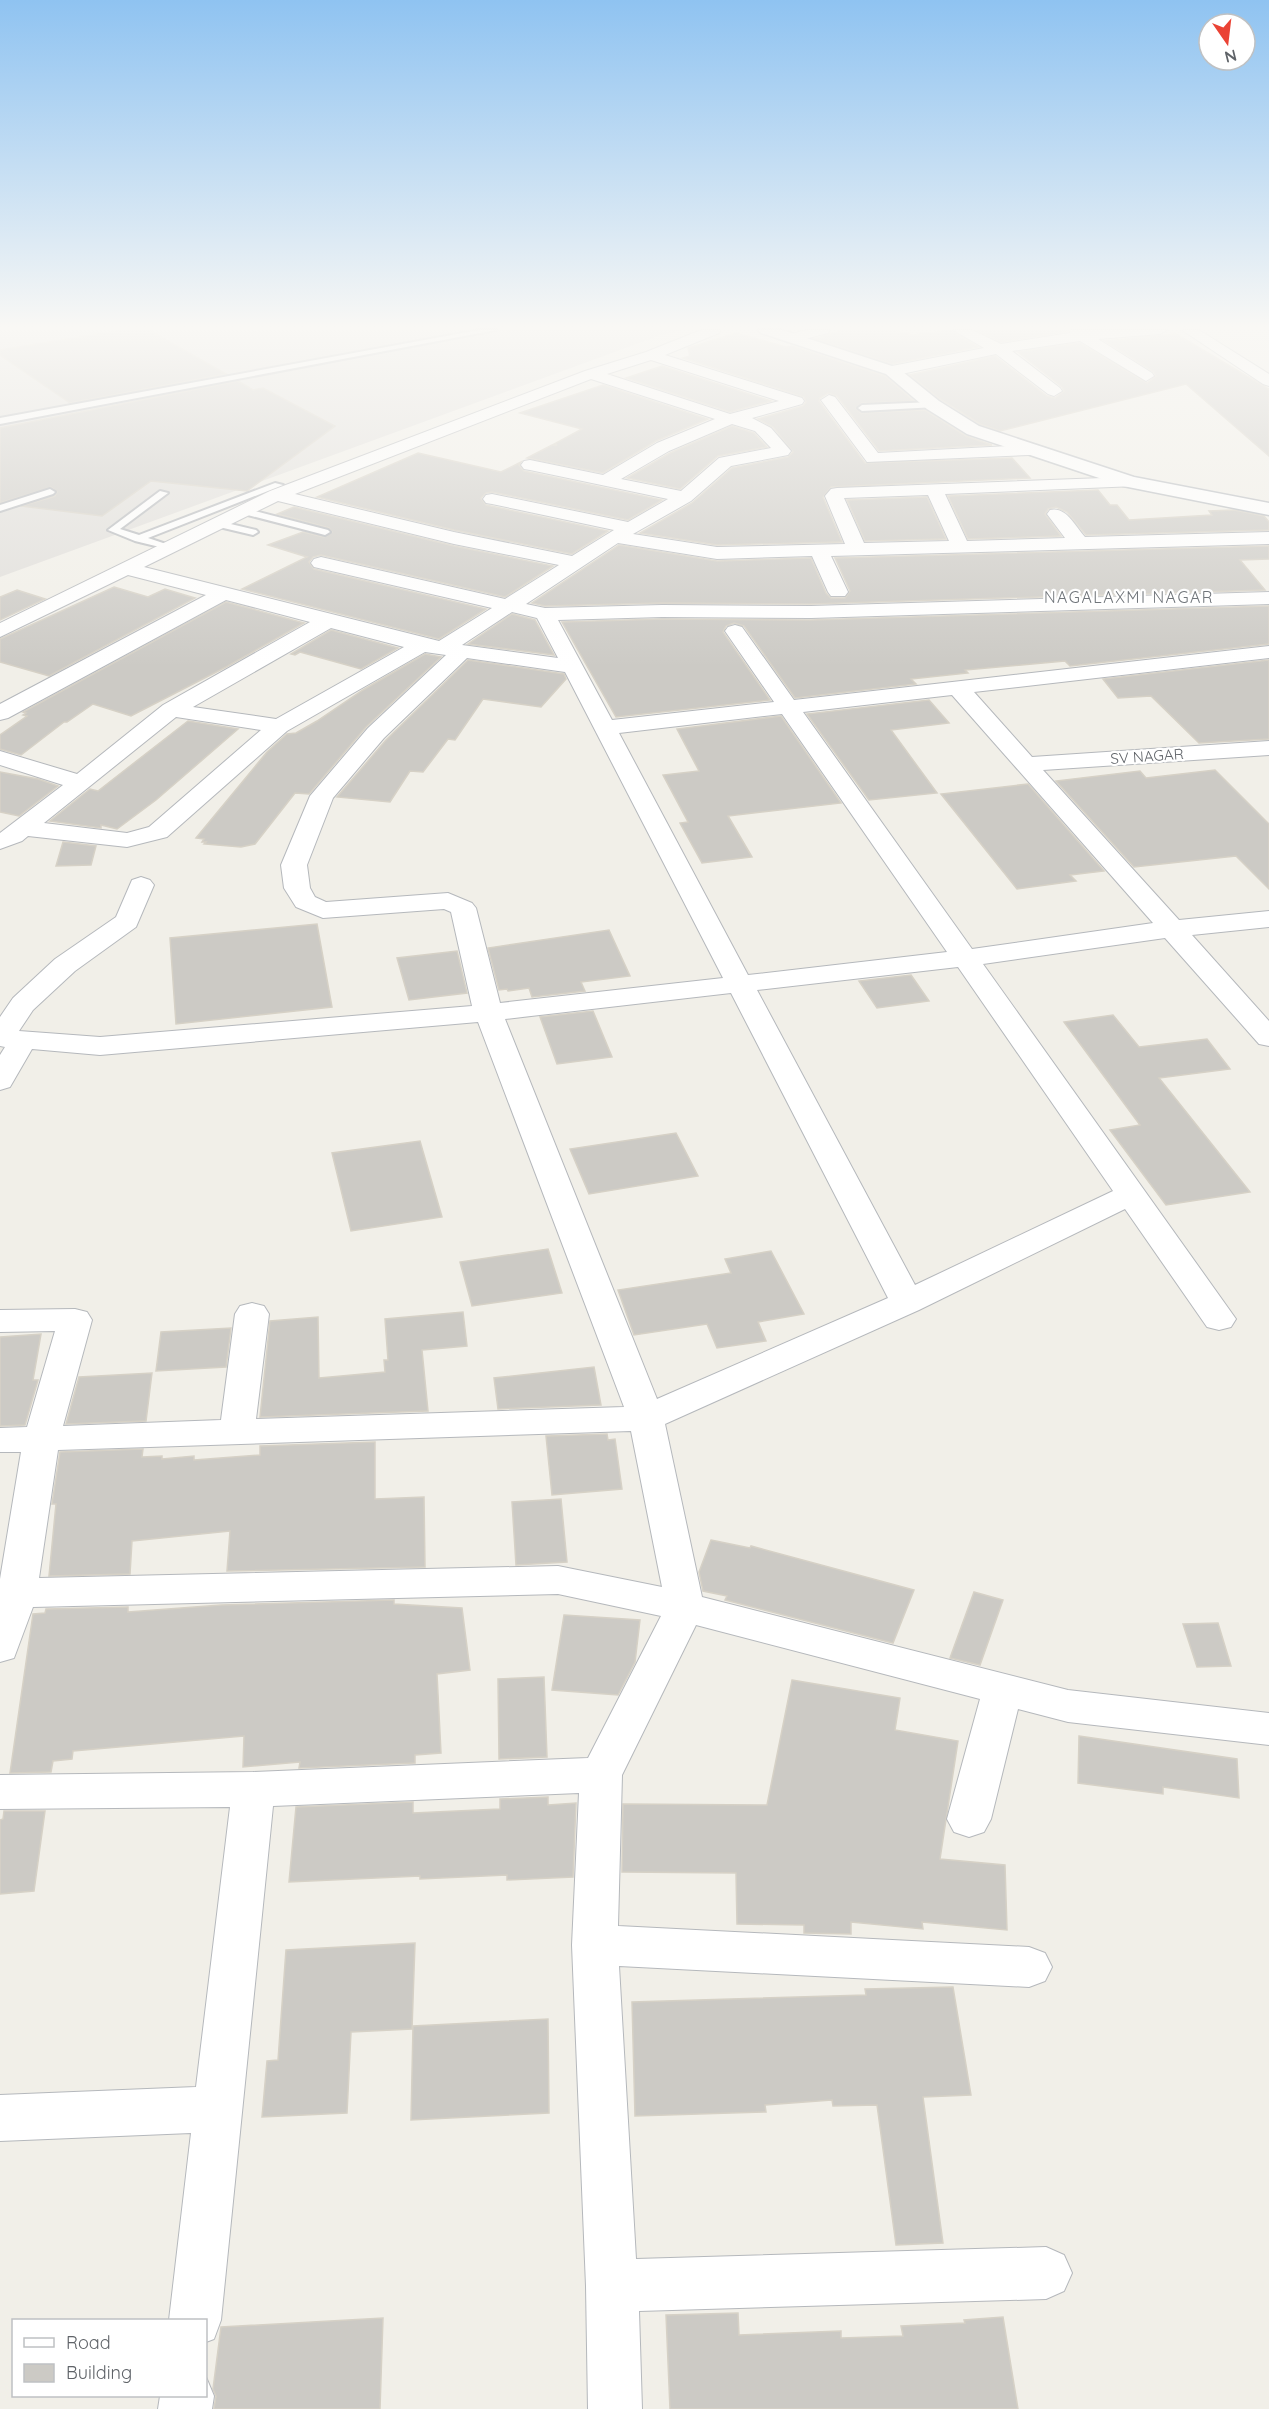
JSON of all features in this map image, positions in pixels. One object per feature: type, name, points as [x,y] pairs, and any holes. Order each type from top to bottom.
[{"type":"street","points":[[0,631],[218,524],[277,490],[406,442]]},
{"type":"street","points":[[606,480],[674,442]]},
{"type":"street","points":[[23,828],[127,840],[158,832],[279,726],[442,648],[685,496],[725,462],[782,452],[775,442]]},
{"type":"street","points":[[861,442],[894,492]]},
{"type":"street","points":[[1008,442],[1130,482],[1269,509]]},
{"type":"street","points":[[873,458],[1029,450]]},
{"type":"street","points":[[530,465],[685,496]]},
{"type":"street","points":[[857,550],[834,495],[1130,482]]},
{"type":"street","points":[[277,490],[454,538],[578,563]]},
{"type":"street","points":[[934,491],[961,547]]},
{"type":"street","points":[[492,499],[623,533],[717,554],[1269,538]]},
{"type":"street","points":[[1056,514],[1080,543]]},
{"type":"street","points":[[819,551],[838,592]]},
{"type":"street","points":[[321,563],[545,614],[662,610],[811,612],[1269,598]]},
{"type":"street","points":[[127,569],[326,622],[442,648],[573,667]]},
{"type":"street","points":[[0,712],[223,594]]},
{"type":"street","points":[[545,614],[907,1302]]},
{"type":"street","points":[[0,842],[14,836],[171,710],[326,622]]},
{"type":"street","points":[[735,631],[1220,1319]]},
{"type":"street","points":[[442,648],[376,733],[322,796],[294,865],[297,888],[305,902],[323,910],[448,901],[463,908],[488,1013],[646,1418],[685,1607],[601,1775],[595,1946],[612,2286],[615,2409]]},
{"type":"street","points":[[605,728],[1269,652]]},
{"type":"street","points":[[959,689],[1269,1038]]},
{"type":"street","points":[[171,710],[279,726]]},
{"type":"street","name":"SV NAGAR","points":[[1026,764],[1269,748]]},
{"type":"street","points":[[0,758],[79,782]]},
{"type":"street","points":[[0,1081],[8,1039],[23,1004],[65,966],[127,921],[141,885]]},
{"type":"street","points":[[8,1039],[100,1046],[488,1013],[965,958],[1170,929],[1269,919]]},
{"type":"street","points":[[0,1440],[646,1418],[907,1302],[1131,1194]]},
{"type":"street","points":[[237,1431],[252,1314]]},
{"type":"street","points":[[0,1321],[75,1320],[41,1440],[9,1592],[0,1647]]},
{"type":"street","points":[[9,1592],[558,1580],[685,1607],[1068,1706],[1269,1729]]},
{"type":"street","points":[[969,1819],[1003,1689]]},
{"type":"street","points":[[0,1792],[253,1789],[601,1775]]},
{"type":"street","points":[[195,2319],[253,1789]]},
{"type":"street","points":[[595,1946],[1029,1967]]},
{"type":"street","points":[[0,2118],[218,2109]]},
{"type":"street","points":[[612,2286],[1046,2273]]},
{"type":"lane","points":[[138,539],[277,490]]},
{"type":"lane","points":[[0,508],[50,492]]},
{"type":"lane","points":[[163,493],[113,530],[168,549]]},
{"type":"lane","points":[[243,511],[325,532]]},
{"type":"lane","points":[[218,524],[253,532]]},
{"type":"shaded area","points":[[0,442],[368,442],[0,577]]},
{"type":"building","points":[[0,442],[313,442],[247,491],[151,481],[102,516],[21,506],[55,496],[57,492],[51,487],[0,503]]},
{"type":"building","points":[[654,442],[603,473],[527,458],[552,445],[557,445],[554,444]]},
{"type":"building","points":[[694,442],[763,442],[767,447],[718,456],[680,489],[627,478],[670,453]]},
{"type":"building","points":[[785,442],[850,442],[865,463],[1012,458],[1030,478],[831,487],[823,497],[842,542],[717,545],[640,533],[692,503],[732,468],[788,457],[793,452]]},
{"type":"building","points":[[872,442],[985,442],[992,445],[879,451]]},
{"type":"building","points":[[1253,442],[1269,442],[1269,456]]},
{"type":"building","points":[[418,453],[501,472],[521,462],[519,465],[524,471],[662,500],[628,520],[492,492],[486,493],[481,498],[486,505],[608,531],[572,554],[454,530],[317,497]]},
{"type":"building","points":[[1098,490],[1110,505],[1117,505],[1129,520],[1212,515],[1209,511],[1234,510],[1264,516],[1269,522],[1269,530],[1086,535],[1067,512],[1056,507],[1048,509],[1045,514],[1061,536],[968,539],[948,496]]},
{"type":"building","points":[[927,497],[946,539],[865,541],[847,500]]},
{"type":"building","points":[[294,507],[454,546],[553,566],[505,597],[321,555],[313,557],[309,562],[314,569],[486,609],[439,639],[242,589],[307,557],[268,545],[303,532],[324,537],[332,532],[329,528],[277,514]]},
{"type":"building","points":[[619,545],[717,561],[811,558],[826,593],[831,598],[845,598],[850,591],[835,558],[1269,546],[1269,559],[1240,560],[1265,590],[811,604],[662,603],[545,606],[532,603]]},
{"type":"building","points":[[114,587],[148,597],[165,589],[195,598],[49,676],[0,662],[0,639]]},
{"type":"building","points":[[17,590],[45,599],[0,620],[0,597]]},
{"type":"building","points":[[226,602],[304,623],[226,667],[131,716],[93,704],[64,722],[21,755],[0,749],[0,735],[27,716],[23,715],[26,713],[23,712]]},
{"type":"building","points":[[1269,606],[1269,644],[1070,666],[1065,661],[965,670],[968,673],[911,679],[916,684],[795,698],[744,626],[734,623],[726,626],[723,632],[770,700],[616,717],[562,622],[662,619],[811,620]]},
{"type":"building","points":[[512,614],[535,620],[554,655],[468,644]]},
{"type":"building","points":[[331,630],[398,648],[361,669],[300,652],[295,655],[291,654]]},
{"type":"building","points":[[425,654],[441,657],[366,727],[309,794],[295,793],[255,844],[241,847],[204,844],[206,842],[202,842],[204,839],[196,838],[267,752],[287,734],[296,733],[317,721],[363,690]]},
{"type":"building","points":[[468,660],[564,674],[566,679],[541,707],[483,699],[455,740],[448,739],[423,772],[410,771],[390,802],[337,797],[386,740]]},
{"type":"building","points":[[1269,660],[1269,739],[1199,743],[1151,696],[1118,698],[1103,679]]},
{"type":"building","points":[[929,700],[949,723],[891,730],[937,793],[869,800],[807,714]]},
{"type":"building","points":[[781,716],[841,803],[728,816],[752,857],[702,863],[680,823],[688,822],[663,775],[699,771],[677,729]]},
{"type":"building","points":[[188,721],[238,729],[156,800],[117,829],[101,825],[101,828],[50,821],[90,789],[98,791]]},
{"type":"building","points":[[1215,770],[1269,824],[1269,889],[1236,856],[1134,867],[1056,781],[1140,771],[1146,778]]},
{"type":"building","points":[[0,772],[38,779],[58,786],[19,816],[0,812]]},
{"type":"building","points":[[1028,784],[1104,871],[1070,875],[1076,881],[1017,889],[941,794]]},
{"type":"building","points":[[63,842],[96,846],[91,865],[56,866]]},
{"type":"building","points":[[317,924],[332,1007],[176,1024],[170,938]]},
{"type":"building","points":[[609,930],[630,976],[581,982],[585,991],[532,997],[529,988],[499,990],[488,948]]},
{"type":"building","points":[[457,951],[467,993],[409,1000],[397,958]]},
{"type":"building","points":[[911,975],[929,1001],[877,1008],[859,981]]},
{"type":"building","points":[[593,1011],[612,1057],[557,1064],[540,1017]]},
{"type":"building","points":[[1113,1015],[1139,1047],[1207,1039],[1230,1069],[1159,1078],[1250,1192],[1166,1205],[1110,1130],[1140,1125],[1064,1022]]},
{"type":"building","points":[[676,1133],[698,1176],[589,1194],[570,1149]]},
{"type":"building","points":[[420,1141],[442,1217],[351,1231],[332,1153]]},
{"type":"building","points":[[548,1249],[562,1293],[472,1306],[460,1262]]},
{"type":"building","points":[[771,1251],[804,1314],[758,1322],[766,1341],[717,1348],[707,1324],[634,1335],[618,1290],[731,1273],[725,1259]]},
{"type":"building","points":[[463,1312],[467,1346],[422,1350],[428,1411],[260,1417],[270,1321],[318,1317],[319,1378],[385,1372],[384,1360],[388,1360],[385,1319]]},
{"type":"building","points":[[231,1328],[226,1367],[156,1371],[161,1332]]},
{"type":"building","points":[[41,1334],[33,1380],[38,1380],[25,1425],[0,1426],[0,1337]]},
{"type":"building","points":[[594,1367],[601,1405],[498,1409],[494,1378]]},
{"type":"building","points":[[152,1373],[146,1421],[66,1424],[79,1377]]},
{"type":"building","points":[[607,1434],[608,1440],[615,1439],[622,1489],[552,1495],[546,1436]]},
{"type":"building","points":[[375,1442],[375,1499],[424,1497],[425,1567],[227,1571],[230,1531],[132,1541],[130,1574],[49,1576],[56,1504],[52,1504],[60,1452],[143,1449],[142,1457],[162,1456],[162,1459],[194,1456],[194,1460],[260,1455],[260,1446]]},
{"type":"building","points":[[561,1499],[567,1562],[516,1565],[512,1502]]},
{"type":"building","points":[[711,1540],[750,1548],[751,1546],[914,1590],[893,1643],[725,1600],[727,1596],[703,1591],[699,1572]]},
{"type":"building","points":[[974,1592],[1003,1600],[980,1665],[950,1658]]},
{"type":"building","points":[[394,1600],[394,1604],[462,1608],[470,1670],[437,1674],[441,1753],[415,1755],[415,1763],[299,1768],[300,1762],[243,1767],[244,1736],[73,1751],[72,1759],[53,1761],[51,1772],[10,1773],[33,1614],[45,1613],[46,1609],[128,1607],[128,1612],[221,1605]]},
{"type":"building","points":[[564,1615],[640,1620],[635,1662],[618,1695],[552,1690]]},
{"type":"building","points":[[1218,1623],[1231,1666],[1197,1667],[1183,1624]]},
{"type":"building","points":[[544,1677],[547,1757],[499,1759],[498,1679]]},
{"type":"building","points":[[792,1680],[900,1698],[895,1730],[958,1741],[940,1859],[1005,1865],[1007,1930],[922,1922],[923,1929],[851,1922],[851,1934],[804,1933],[804,1925],[737,1924],[736,1873],[622,1872],[623,1804],[767,1805]]},
{"type":"building","points":[[1079,1736],[1237,1759],[1239,1798],[1163,1787],[1163,1794],[1078,1783]]},
{"type":"building","points":[[548,1797],[548,1805],[576,1803],[573,1877],[507,1880],[507,1875],[420,1879],[420,1876],[289,1882],[296,1807],[413,1802],[413,1813],[500,1809],[500,1799]]},
{"type":"building","points":[[4,1811],[45,1811],[34,1891],[0,1894],[0,1820],[3,1819]]},
{"type":"building","points":[[415,1943],[412,2029],[351,2032],[347,2113],[262,2117],[267,2061],[278,2060],[286,1950]]},
{"type":"building","points":[[953,1987],[971,2095],[923,2097],[943,2243],[896,2245],[877,2105],[833,2106],[832,2100],[765,2105],[766,2112],[635,2116],[632,2002],[866,1995],[865,1989]]},
{"type":"building","points":[[548,2019],[549,2113],[411,2120],[413,2026]]},
{"type":"building","points":[[738,2313],[739,2335],[841,2331],[841,2338],[903,2336],[901,2326],[965,2323],[964,2320],[1003,2317],[1018,2409],[670,2409],[666,2315]]},
{"type":"building","points":[[383,2318],[380,2409],[214,2409],[216,2396],[213,2389],[221,2327]]},
{"type":"district","name":"NAGALAXMI NAGAR","points":[[1129,597]]}]
